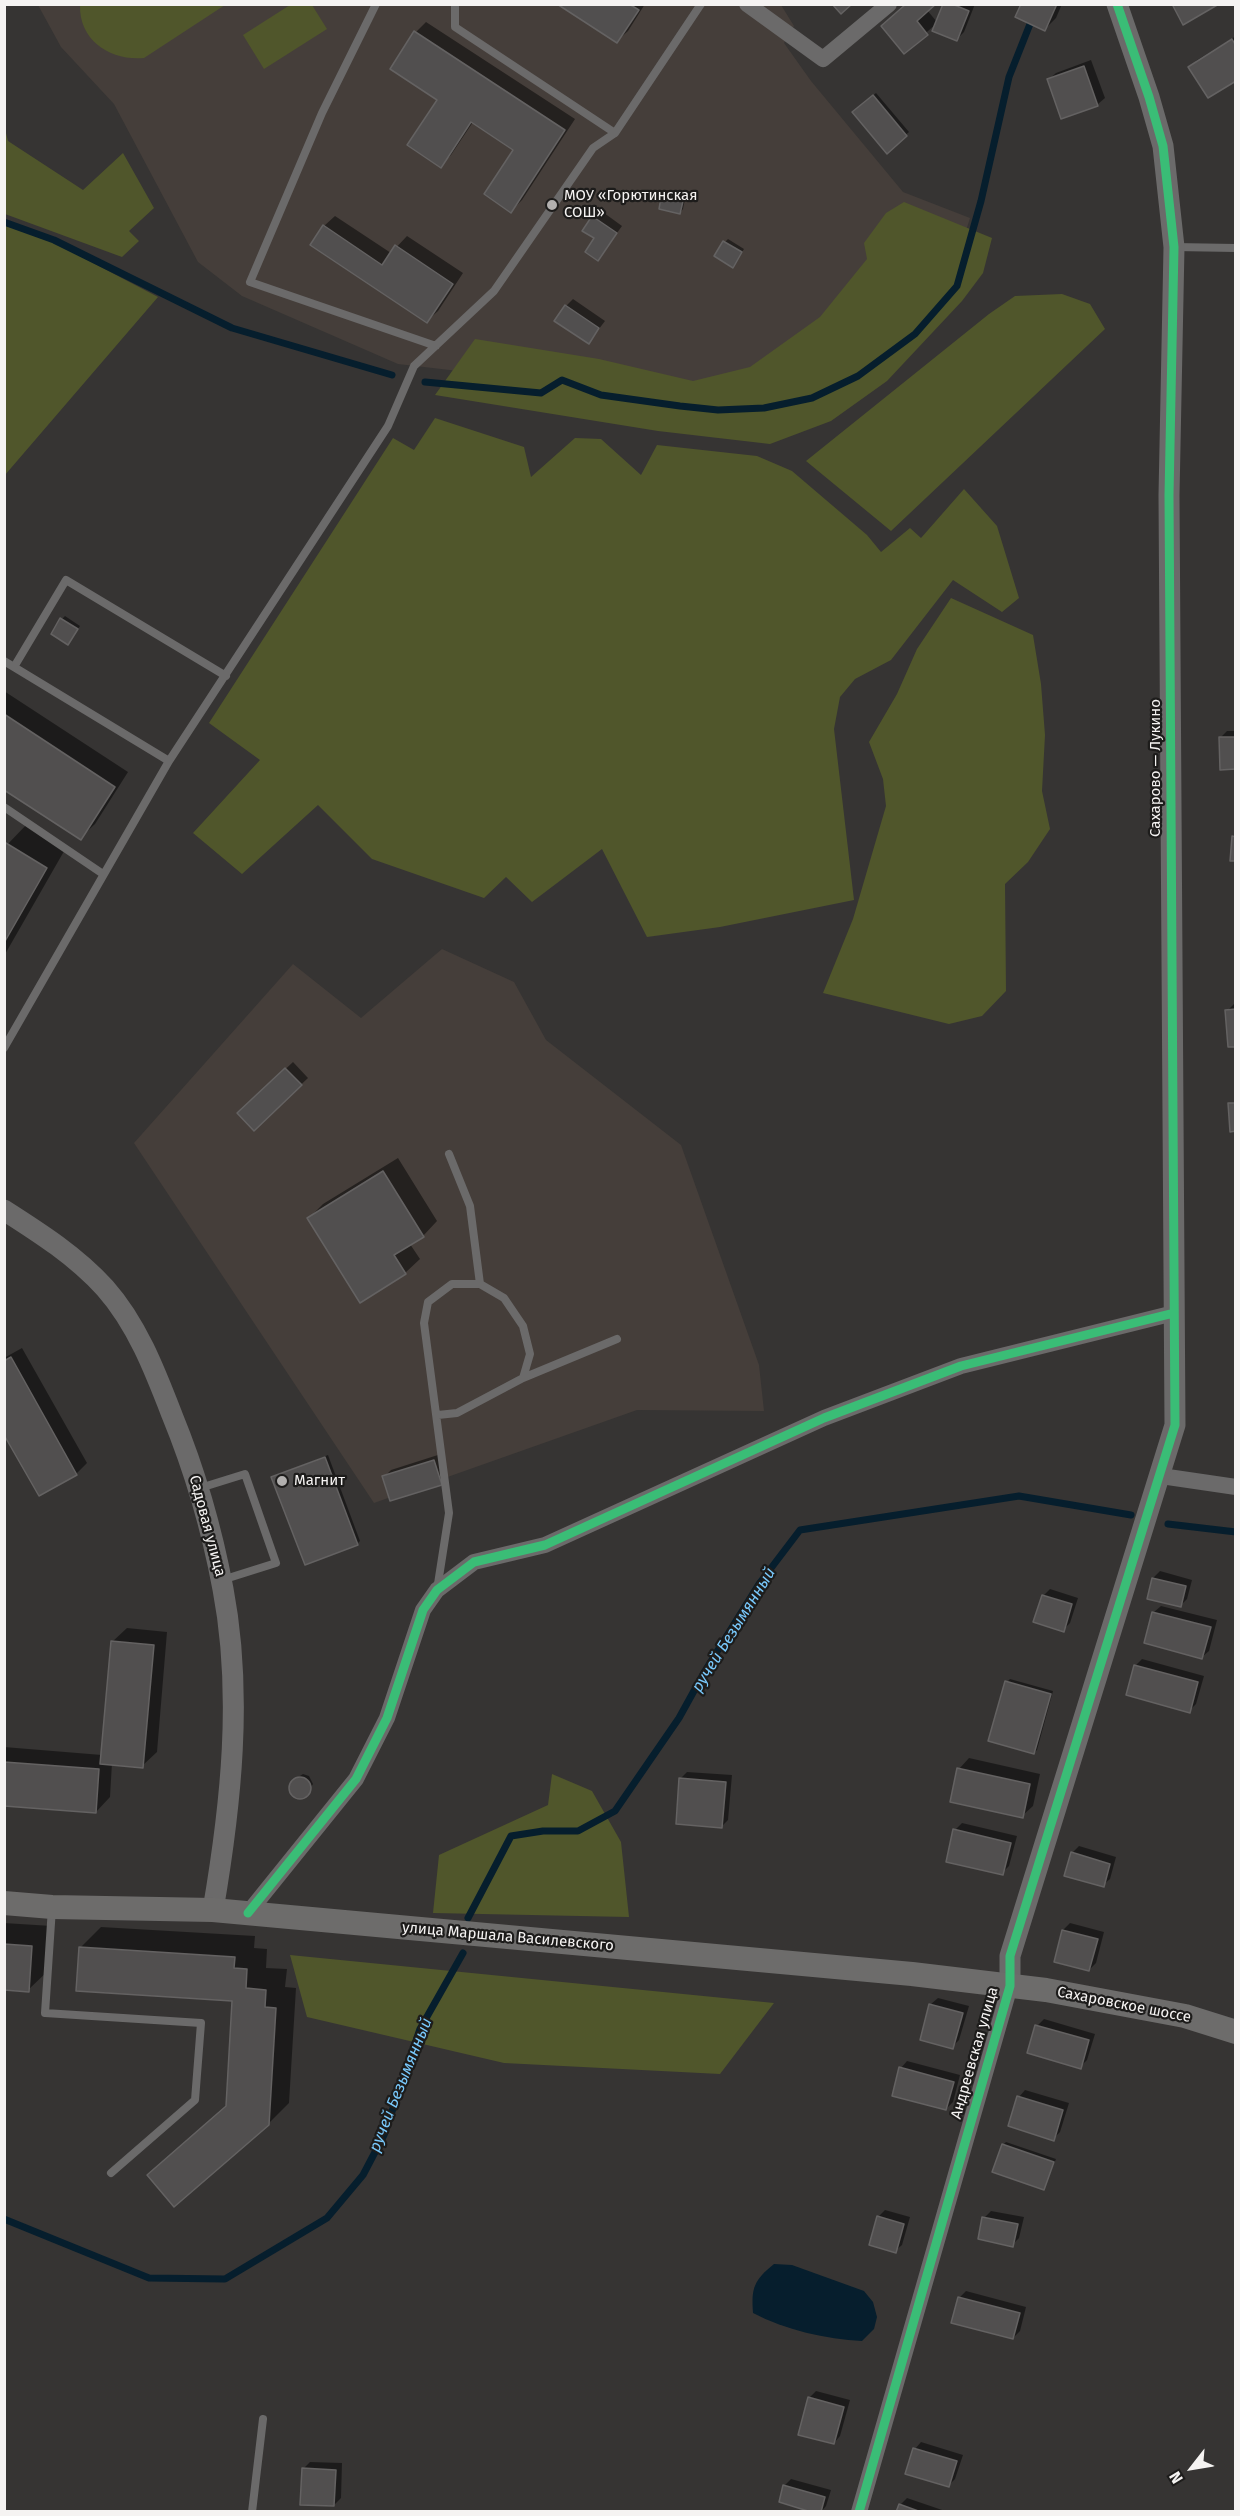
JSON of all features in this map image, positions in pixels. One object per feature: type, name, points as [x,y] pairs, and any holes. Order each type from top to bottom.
[{"type":"main road","name":"улица Маршала Василевского","points":[[4,1903],[52,1907],[213,1910],[912,1974],[1010,1986]]},
{"type":"main road","name":"Сахаровское шоссе","points":[[1010,1986],[1046,1990],[1185,2016],[1236,2032]]},
{"type":"street","points":[[747,4],[823,59],[889,4]]},
{"type":"street","name":"Сахарово — Лукино","points":[[1117,4],[1163,146],[1174,247],[1169,507],[1175,1425],[1161,1476],[1154,1490],[1140,1534]]},
{"type":"street","name":"Садовая улица","points":[[4,1210],[58,1245],[105,1288],[126,1315],[162,1389],[199,1488],[221,1580],[230,1648],[232,1712],[230,1778],[224,1842],[213,1910]]},
{"type":"street","points":[[248,1913],[356,1779],[387,1718],[423,1610],[437,1590],[474,1562],[545,1545],[824,1418],[961,1366],[1174,1313]]},
{"type":"street","points":[[1161,1476],[1236,1487]]},
{"type":"street","name":"Андреевская улица","points":[[859,2511],[1010,1986],[1010,1956],[1140,1534]]},
{"type":"lane","points":[[376,4],[322,113],[250,282],[436,346]]},
{"type":"lane","points":[[455,4],[455,27],[615,133]]},
{"type":"lane","points":[[4,1048],[169,761],[388,426],[414,366],[494,291],[593,148],[615,133],[701,4]]},
{"type":"lane","points":[[1174,247],[1236,248]]},
{"type":"lane","points":[[14,667],[66,580],[226,676]]},
{"type":"lane","points":[[4,661],[169,761]]},
{"type":"lane","points":[[4,807],[103,874]]},
{"type":"lane","points":[[448,1154],[470,1206],[480,1284]]},
{"type":"lane","points":[[437,1590],[449,1513],[438,1415],[424,1323],[428,1302],[452,1284],[480,1284],[504,1299],[523,1326],[530,1354],[523,1378]]},
{"type":"lane","points":[[438,1415],[457,1413],[523,1378],[617,1340]]},
{"type":"lane","points":[[199,1488],[245,1474],[276,1563],[221,1580]]},
{"type":"lane","points":[[52,1907],[45,2013],[201,2023],[195,2100],[111,2173]]},
{"type":"lane","points":[[252,2511],[263,2419]]},
{"type":"shaded area","name":"МОУ «Горютинская СОШ»","points":[[38,5],[781,5],[794,26],[784,43],[811,81],[903,192],[970,218],[950,281],[718,401],[398,364],[242,296],[198,262],[114,104],[61,47]]},
{"type":"shaded area","points":[[442,949],[514,982],[546,1040],[681,1145],[759,1365],[764,1411],[637,1410],[374,1503],[134,1143],[293,964],[361,1018]]},
{"type":"green space","points":[[80,4],[225,5],[144,58],[132,58],[109,52],[91,38],[81,18]]},
{"type":"green space","points":[[290,5],[312,5],[327,29],[264,69],[243,35]]},
{"type":"green space","points":[[5,129],[8,141],[83,190],[123,153],[154,208],[129,231],[139,241],[122,257],[5,214]]},
{"type":"green space","points":[[904,202],[992,238],[983,273],[962,301],[887,381],[831,421],[770,444],[658,431],[435,395],[475,339],[599,359],[693,381],[750,367],[820,317],[867,259],[864,243],[886,213]]},
{"type":"green space","points":[[5,225],[55,243],[158,297],[5,475]]},
{"type":"green space","points":[[1062,294],[1090,304],[1105,329],[891,531],[806,461],[989,314],[1015,296]]},
{"type":"green space","points":[[435,418],[524,447],[531,477],[575,438],[601,439],[641,475],[657,445],[757,456],[792,471],[867,535],[881,552],[910,528],[921,538],[964,489],[997,526],[1019,598],[1002,612],[953,580],[891,660],[855,679],[840,697],[834,729],[854,900],[720,927],[647,937],[602,849],[532,902],[506,877],[484,898],[372,859],[318,805],[242,874],[193,833],[260,760],[209,723],[393,438],[414,450]]},
{"type":"green space","points":[[951,598],[1033,635],[1041,684],[1045,735],[1042,791],[1050,829],[1028,862],[1005,884],[1006,991],[982,1016],[949,1024],[823,993],[853,919],[886,806],[883,779],[869,742],[897,694],[917,649]]},
{"type":"green space","points":[[552,1774],[592,1791],[621,1842],[629,1917],[433,1913],[439,1855],[548,1805]]},
{"type":"green space","points":[[290,1955],[774,2003],[720,2074],[504,2063],[307,2017]]},
{"type":"water","points":[[774,2264],[792,2265],[864,2291],[873,2302],[877,2317],[874,2329],[862,2341],[834,2338],[792,2329],[753,2313],[755,2285]]},
{"type":"building","points":[[557,4],[629,4],[639,10],[617,43]]},
{"type":"building","points":[[832,4],[852,4],[841,14]]},
{"type":"building","points":[[906,4],[936,4],[917,21],[928,35],[904,54],[881,26]]},
{"type":"building","points":[[943,4],[952,4],[969,11],[957,41],[932,31]]},
{"type":"building","points":[[1021,4],[1057,4],[1045,31],[1015,17]]},
{"type":"building","points":[[1172,4],[1219,4],[1183,25]]},
{"type":"building","points":[[414,31],[565,130],[511,213],[484,194],[513,150],[471,122],[441,168],[407,145],[437,100],[390,69]]},
{"type":"building","points":[[1232,39],[1236,46],[1236,81],[1208,98],[1188,67]]},
{"type":"building","points":[[1084,66],[1098,106],[1061,119],[1047,79]]},
{"type":"building","points":[[873,95],[907,136],[887,154],[852,112]]},
{"type":"building","points":[[662,192],[684,197],[680,214],[659,209]]},
{"type":"building","points":[[592,216],[617,233],[598,261],[585,252],[594,238],[582,231]]},
{"type":"building","points":[[323,225],[382,265],[395,245],[453,284],[427,323],[310,245]]},
{"type":"building","points":[[723,241],[742,252],[733,268],[714,256]]},
{"type":"building","points":[[565,305],[599,328],[589,344],[554,321]]},
{"type":"building","points":[[60,618],[78,629],[68,645],[51,634]]},
{"type":"building","points":[[4,714],[115,787],[81,840],[4,790]]},
{"type":"building","points":[[1219,737],[1236,737],[1236,769],[1220,770]]},
{"type":"building","points":[[1232,836],[1236,837],[1236,861],[1230,861]]},
{"type":"building","points":[[6,843],[47,868],[4,943],[4,845]]},
{"type":"building","points":[[1236,1009],[1236,1047],[1228,1047],[1225,1010]]},
{"type":"building","points":[[285,1068],[302,1085],[254,1131],[237,1113]]},
{"type":"building","points":[[1228,1103],[1236,1103],[1236,1131],[1230,1132]]},
{"type":"building","points":[[383,1171],[424,1237],[394,1255],[406,1274],[360,1303],[307,1218]]},
{"type":"building","points":[[11,1357],[77,1475],[39,1496],[4,1435],[4,1361]]},
{"type":"building","points":[[325,1457],[358,1545],[305,1565],[271,1477]]},
{"type":"building","points":[[434,1460],[442,1485],[390,1501],[382,1476]]},
{"type":"building","points":[[1152,1578],[1186,1586],[1181,1607],[1147,1599]]},
{"type":"building","points":[[1042,1595],[1072,1604],[1064,1632],[1033,1622]]},
{"type":"building","points":[[1152,1612],[1211,1627],[1202,1659],[1144,1643]]},
{"type":"building","points":[[111,1641],[154,1645],[143,1768],[100,1764]]},
{"type":"building","points":[[1134,1665],[1198,1682],[1190,1713],[1126,1695]]},
{"type":"building","points":[[1005,1681],[1051,1694],[1034,1754],[988,1741]]},
{"type":"building","points":[[4,1762],[99,1769],[96,1813],[4,1806]]},
{"type":"building","points":[[957,1768],[1030,1784],[1023,1818],[950,1802]]},
{"type":"building","points":[[300,1777],[308,1780],[311,1788],[308,1796],[300,1799],[292,1796],[289,1788],[292,1780]]},
{"type":"building","points":[[679,1778],[726,1782],[722,1828],[676,1824]]},
{"type":"building","points":[[953,1829],[1011,1843],[1003,1875],[946,1862]]},
{"type":"building","points":[[1071,1852],[1110,1864],[1104,1887],[1064,1876]]},
{"type":"building","points":[[1062,1930],[1098,1939],[1089,1971],[1054,1962]]},
{"type":"building","points":[[4,1944],[32,1946],[29,1992],[4,1990]]},
{"type":"building","points":[[79,1947],[235,1957],[234,1968],[247,1969],[246,1988],[266,1990],[265,2007],[276,2008],[269,2125],[174,2207],[147,2175],[226,2106],[232,2001],[76,1991]]},
{"type":"building","points":[[929,2004],[963,2013],[953,2049],[920,2040]]},
{"type":"building","points":[[1035,2025],[1089,2040],[1081,2069],[1027,2053]]},
{"type":"building","points":[[899,2067],[954,2082],[946,2110],[892,2096]]},
{"type":"building","points":[[1017,2096],[1063,2110],[1054,2141],[1008,2126]]},
{"type":"building","points":[[1002,2144],[1054,2162],[1044,2190],[992,2172]]},
{"type":"building","points":[[877,2216],[904,2224],[896,2253],[869,2245]]},
{"type":"building","points":[[982,2217],[1018,2224],[1013,2247],[978,2239]]},
{"type":"building","points":[[958,2297],[1020,2313],[1013,2339],[951,2323]]},
{"type":"building","points":[[808,2397],[844,2407],[834,2444],[798,2435]]},
{"type":"building","points":[[913,2448],[957,2461],[949,2487],[905,2474]]},
{"type":"building","points":[[302,2468],[336,2470],[334,2506],[300,2505]]},
{"type":"building","points":[[783,2485],[825,2497],[821,2512],[811,2512],[779,2502]]},
{"type":"building","points":[[899,2504],[921,2512],[896,2512]]},
{"type":"waterway","points":[[425,382],[541,393],[562,380],[601,395],[718,410],[764,408],[812,398],[858,376],[915,334],[957,286],[981,201],[1009,77],[1030,24]]},
{"type":"waterway","points":[[4,222],[54,240],[232,328],[392,375]]},
{"type":"waterway","name":"ручей Безымянный","points":[[468,1918],[511,1836],[543,1831],[578,1831],[615,1811],[679,1718],[759,1584],[800,1530],[1019,1496],[1131,1515]]},
{"type":"waterway","name":"ручей Безымянный","points":[[1168,1524],[1236,1532]]},
{"type":"waterway","name":"ручей Безымянный","points":[[4,2219],[149,2278],[225,2279],[327,2218],[363,2175],[384,2135],[420,2029],[463,1953]]},
{"type":"cycle path","points":[[859,2512],[1010,1986],[1010,1956],[1175,1425],[1169,495],[1174,247],[1163,146],[1117,4]]},
{"type":"cycle path","points":[[248,1913],[356,1779],[387,1718],[423,1610],[437,1590],[474,1562],[545,1545],[824,1418],[961,1366],[1174,1313]]},
{"type":"place","name":"МОУ «Горютинская СОШ»","points":[[552,205]]},
{"type":"place","name":"Магнит","points":[[282,1481]]}]
